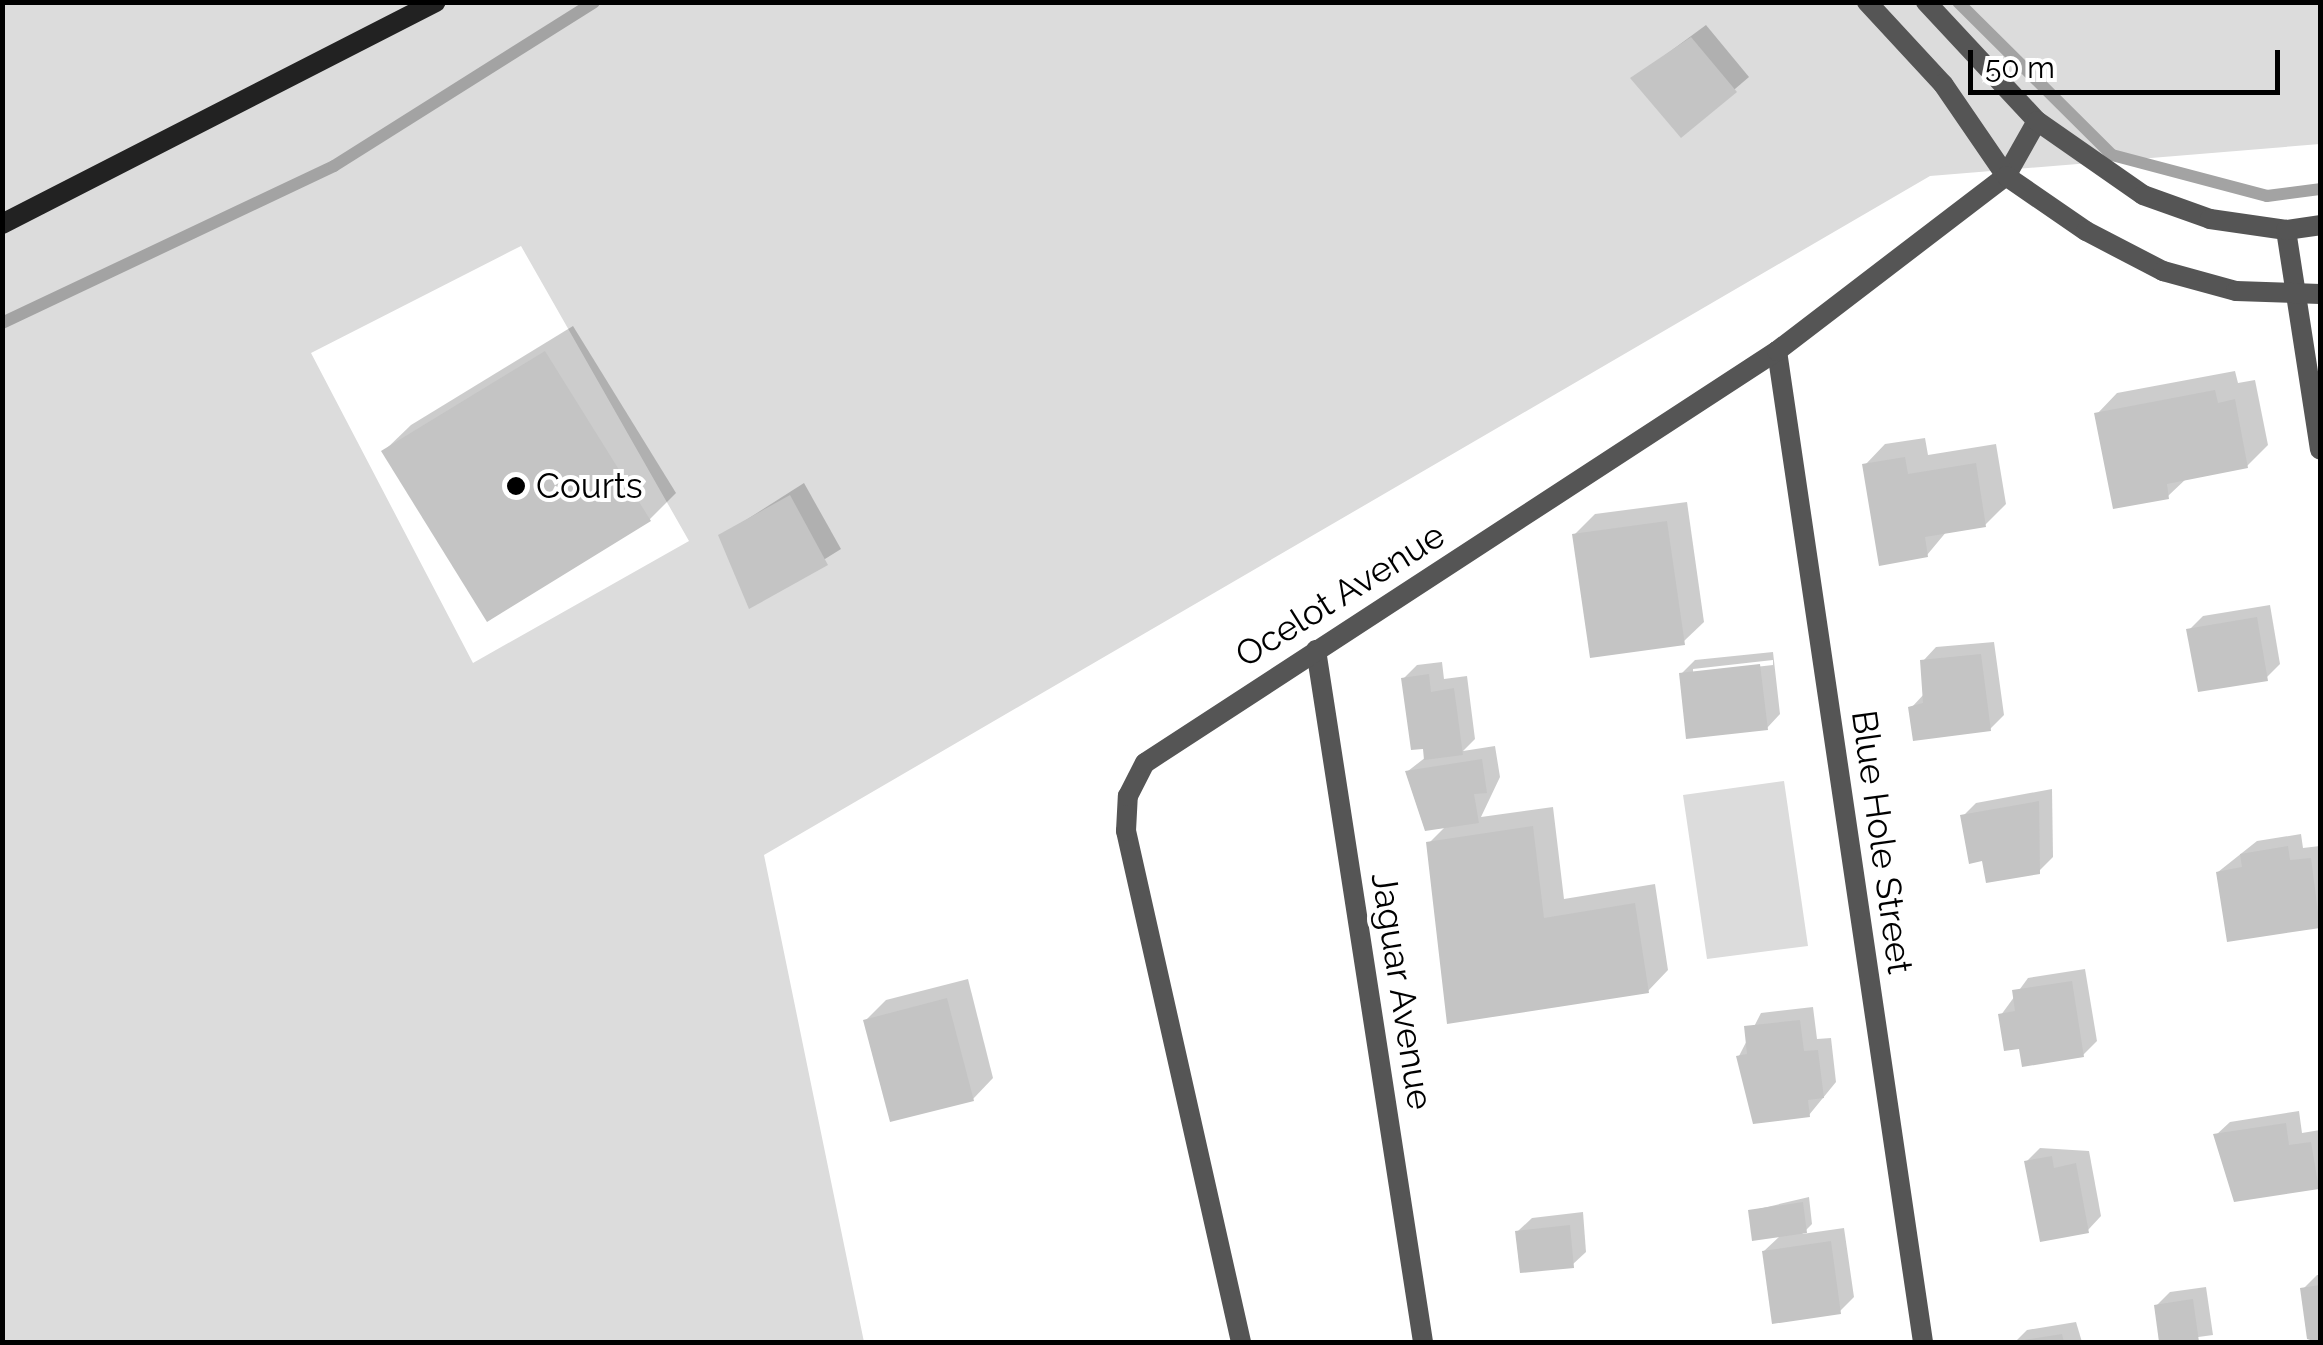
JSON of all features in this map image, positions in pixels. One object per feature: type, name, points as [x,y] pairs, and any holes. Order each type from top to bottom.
[{"type":"main road","points":[[2,224],[435,2]]},
{"type":"street","points":[[1867,2],[1942,84],[2006,176],[2163,271],[2311,296]]},
{"type":"street","points":[[1926,2],[2037,121],[2142,195],[2286,230],[2320,224]]},
{"type":"street","name":"Ocelot Avenue","points":[[1241,1342],[1126,832],[1128,796],[1145,763],[1190,727],[1316,650],[1777,351],[2006,176],[2037,121]]},
{"type":"street","points":[[2286,230],[2311,296],[2320,449]]},
{"type":"street","name":"Blue Hole Street","points":[[1777,351],[1923,1342]]},
{"type":"street","name":"Jaguar Avenue","points":[[1316,650],[1423,1342]]},
{"type":"shaded area","points":[[3,3],[2320,3],[2320,144],[1930,176],[764,855],[864,1342],[3,1342]],"holes":[[[521,246],[689,541],[473,663],[311,353]]]},
{"type":"shaded area","points":[[1784,781],[1808,946],[1707,959],[1683,795]]},
{"type":"building","points":[[1691,37],[1737,92],[1681,138],[1630,78]]},
{"type":"building","name":"Courts","points":[[545,351],[651,521],[487,622],[381,451]]},
{"type":"building","points":[[2215,390],[2218,403],[2235,399],[2248,468],[2167,484],[2169,499],[2113,509],[2094,413]]},
{"type":"building","points":[[1905,457],[1908,474],[1976,463],[1986,527],[1925,537],[1928,557],[1879,566],[1862,464]]},
{"type":"building","points":[[790,495],[828,565],[749,609],[718,535]]},
{"type":"building","points":[[1667,521],[1685,645],[1590,658],[1572,534]]},
{"type":"building","points":[[2257,617],[2268,681],[2198,692],[2186,629]]},
{"type":"building","points":[[1981,654],[1991,731],[1913,741],[1908,707],[1923,703],[1920,660]]},
{"type":"building","points":[[1760,664],[1768,730],[1686,739],[1679,673]]},
{"type":"building","points":[[1429,674],[1431,692],[1454,688],[1463,755],[1424,760],[1423,749],[1411,750],[1401,678]]},
{"type":"building","points":[[1482,759],[1487,793],[1474,794],[1479,823],[1425,831],[1405,771]]},
{"type":"building","points":[[2039,801],[2040,874],[1986,883],[1982,861],[1969,864],[1960,815]]},
{"type":"building","points":[[1533,826],[1544,918],[1635,903],[1649,993],[1447,1024],[1426,842]]},
{"type":"building","points":[[2288,846],[2290,860],[2311,858],[2320,928],[2227,942],[2216,872],[2242,867],[2240,854]]},
{"type":"building","points":[[2072,981],[2084,1057],[2022,1067],[2019,1049],[2004,1051],[1998,1014],[2015,1011],[2012,990]]},
{"type":"building","points":[[947,998],[974,1101],[890,1122],[863,1020]]},
{"type":"building","points":[[1800,1020],[1804,1051],[1818,1050],[1824,1098],[1808,1100],[1810,1117],[1753,1124],[1736,1056],[1747,1054],[1744,1026]]},
{"type":"building","points":[[2286,1123],[2289,1145],[2311,1142],[2319,1189],[2234,1202],[2213,1134]]},
{"type":"building","points":[[2052,1156],[2054,1168],[2076,1163],[2089,1233],[2040,1242],[2024,1161]]},
{"type":"building","points":[[1803,1202],[1807,1233],[1752,1241],[1748,1210]]},
{"type":"building","points":[[1570,1225],[1574,1268],[1520,1273],[1515,1231]]},
{"type":"building","points":[[1831,1241],[1841,1314],[1772,1324],[1762,1251]]},
{"type":"building","points":[[2320,1285],[2317,1342],[2307,1339],[2300,1288]]},
{"type":"building","points":[[2193,1299],[2199,1342],[2159,1342],[2154,1305]]},
{"type":"building","points":[[2062,1334],[2064,1342],[2024,1340]]},
{"type":"waterway","points":[[2,323],[334,166],[594,2]]},
{"type":"waterway","points":[[1958,2],[2112,155],[2267,196],[2320,189]]},
{"type":"place","name":"Courts","points":[[516,486]]}]
